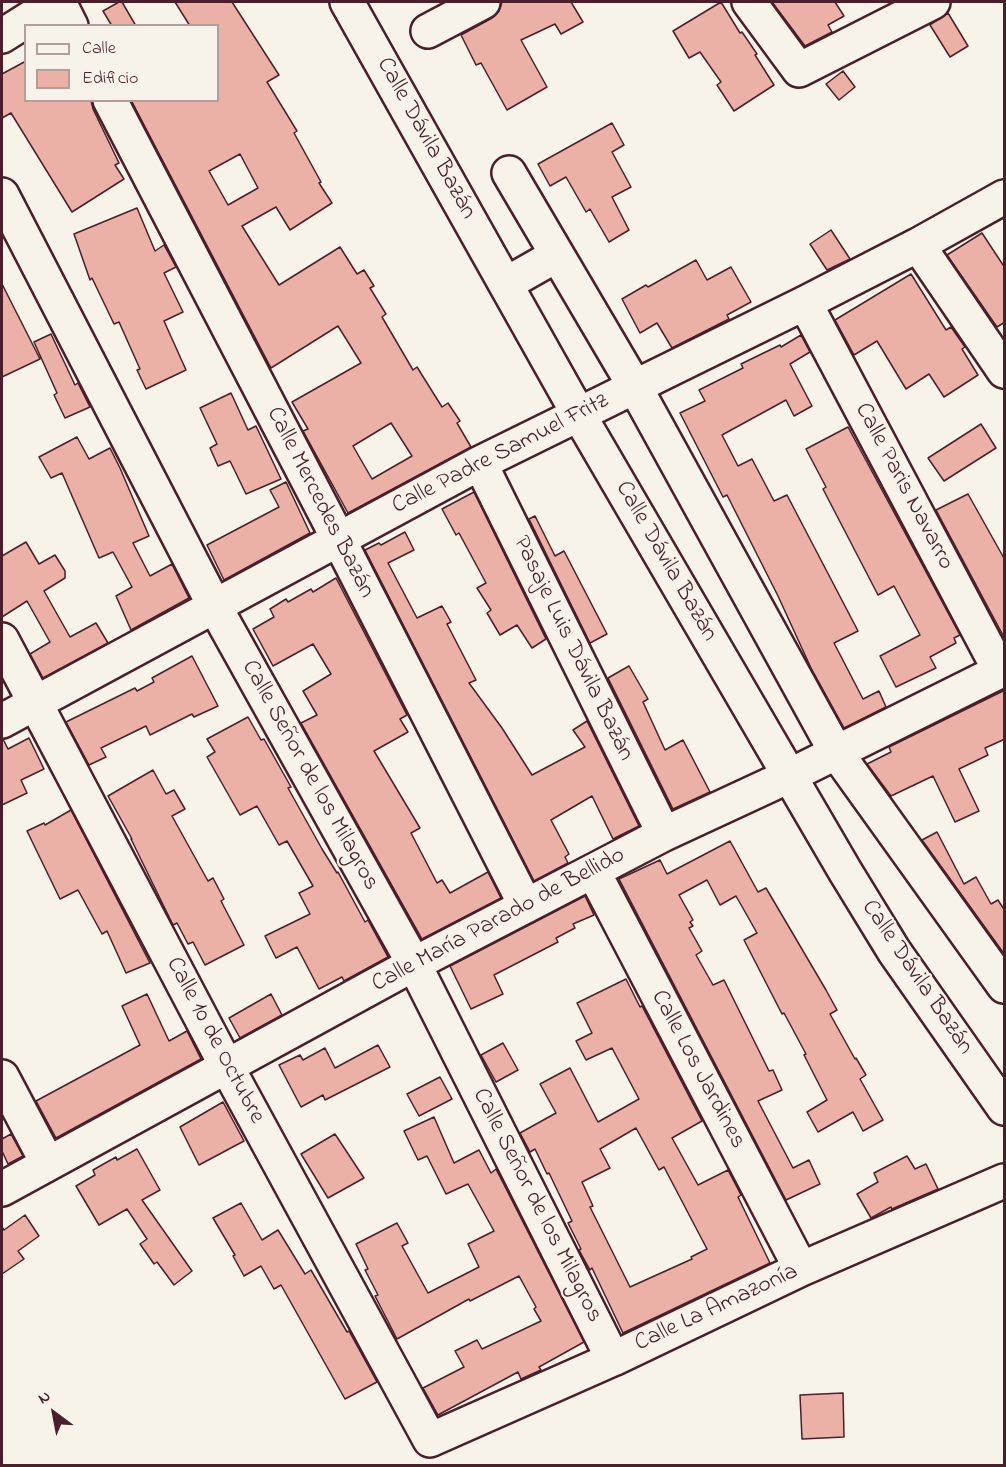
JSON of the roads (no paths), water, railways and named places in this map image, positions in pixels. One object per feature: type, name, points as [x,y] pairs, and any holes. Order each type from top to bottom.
[{"type":"street","points":[[2,36],[57,2],[70,24]]},
{"type":"street","name":"Calle Dávila Bazán","points":[[347,2],[579,415],[789,776],[894,951],[1005,1108]]},
{"type":"street","points":[[428,31],[483,2]]},
{"type":"street","points":[[749,2],[799,70],[933,2]]},
{"type":"street","name":"Calle Mercedes Bazán","points":[[111,102],[526,906]]},
{"type":"street","points":[[509,172],[635,387],[836,752],[1005,986]]},
{"type":"street","name":"Calle Señor de los Milagros","points":[[2,195],[215,607],[414,964],[613,1359]]},
{"type":"street","name":"Calle Padre Samuel Fritz","points":[[2,721],[480,463],[805,303],[1005,197]]},
{"type":"street","points":[[918,245],[1005,371]]},
{"type":"street","points":[[506,284],[557,255]]},
{"type":"street","name":"Calle Paris Navarro","points":[[805,303],[1002,670]]},
{"type":"street","name":"Pasaje Luis Dávila Bazán","points":[[480,463],[664,834]]},
{"type":"street","name":"Calle 10 de Octubre","points":[[2,640],[227,1066],[430,1440]]},
{"type":"street","name":"Calle María Parado de Bellido","points":[[2,1189],[414,964],[664,834],[789,776],[1002,670]]},
{"type":"street","name":"Calle Los Jardines","points":[[593,871],[801,1269]]},
{"type":"street","points":[[2,1077],[48,1164]]},
{"type":"street","name":"Calle La Amazonía","points":[[430,1440],[613,1359],[801,1269],[1005,1181]]}]
